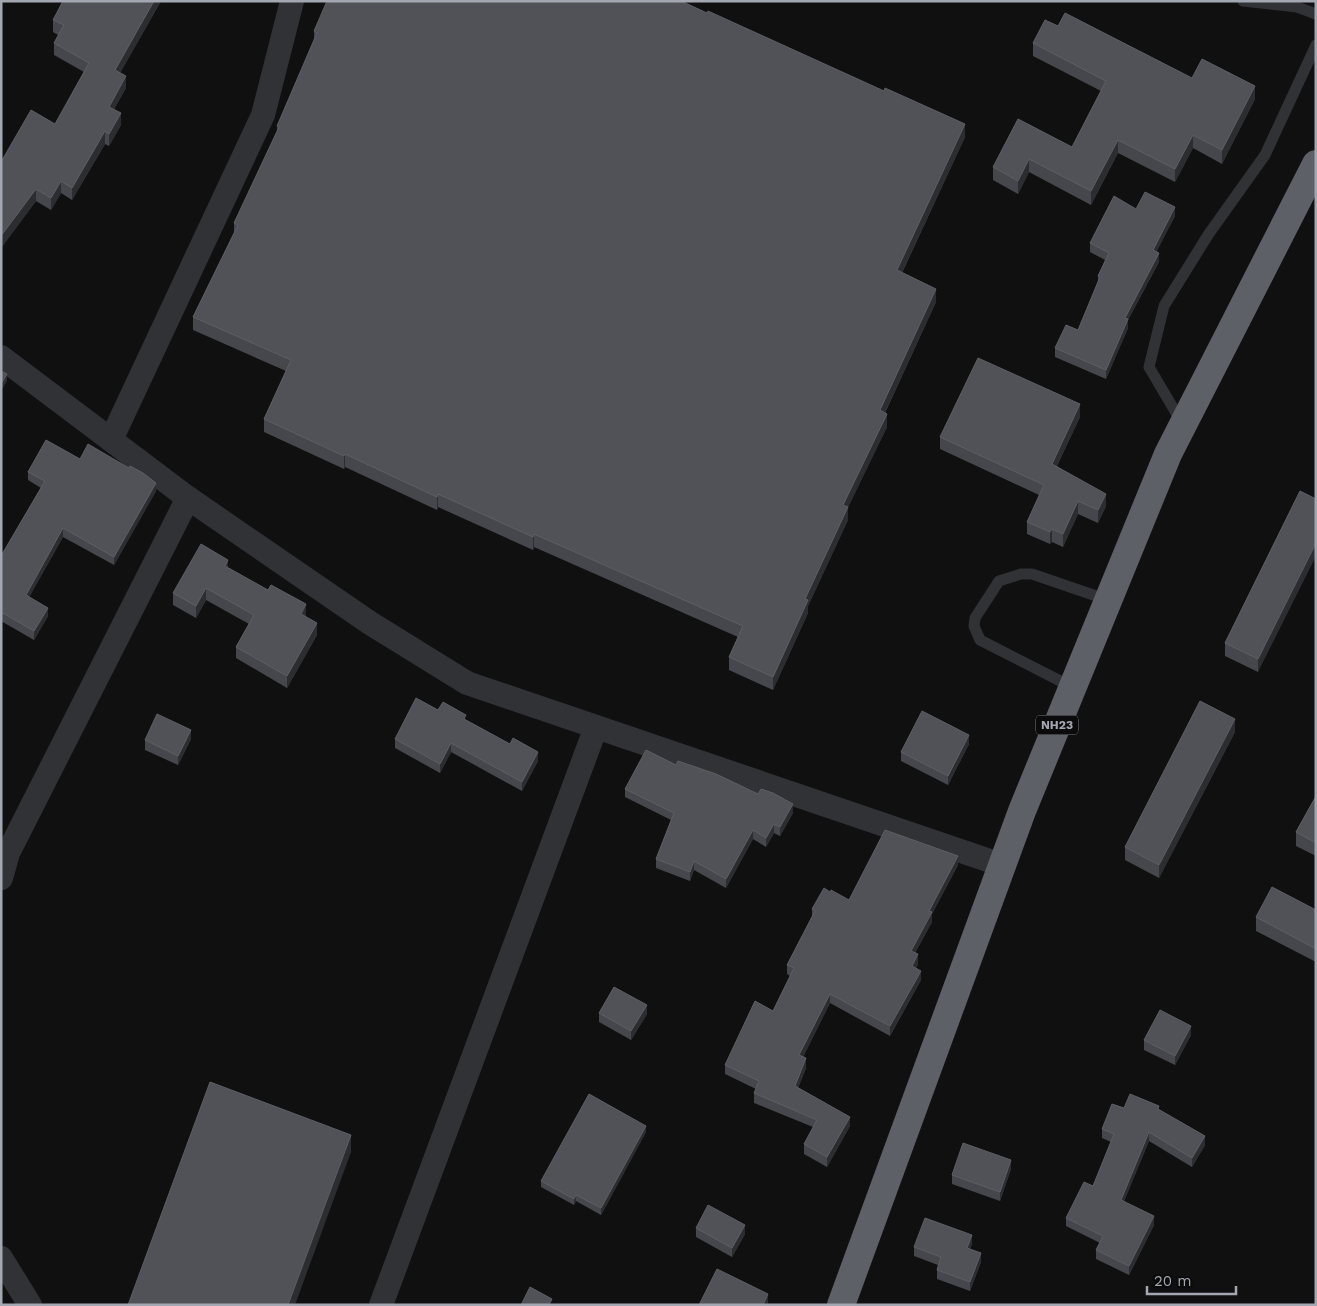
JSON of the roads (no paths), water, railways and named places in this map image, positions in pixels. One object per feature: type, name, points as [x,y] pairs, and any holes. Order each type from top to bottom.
[{"type":"highway","name":"NH23","points":[[841,1305],[1002,865],[1072,687],[1168,454],[1316,164]]},
{"type":"street","points":[[111,440],[264,115],[292,1]]},
{"type":"street","points":[[1,357],[188,498],[370,623],[468,683],[1002,865]]},
{"type":"street","points":[[1,878],[8,853],[188,498]]},
{"type":"street","points":[[381,1305],[596,727]]},
{"type":"street","points":[[1,1258],[30,1305]]},
{"type":"lane","points":[[1243,1],[1297,7],[1316,14]]},
{"type":"lane","points":[[1183,424],[1149,367],[1164,306],[1208,235],[1265,155],[1316,45]]},
{"type":"lane","points":[[1072,687],[980,640],[974,626],[975,618],[999,581],[1021,574],[1032,574],[1108,600]]}]
